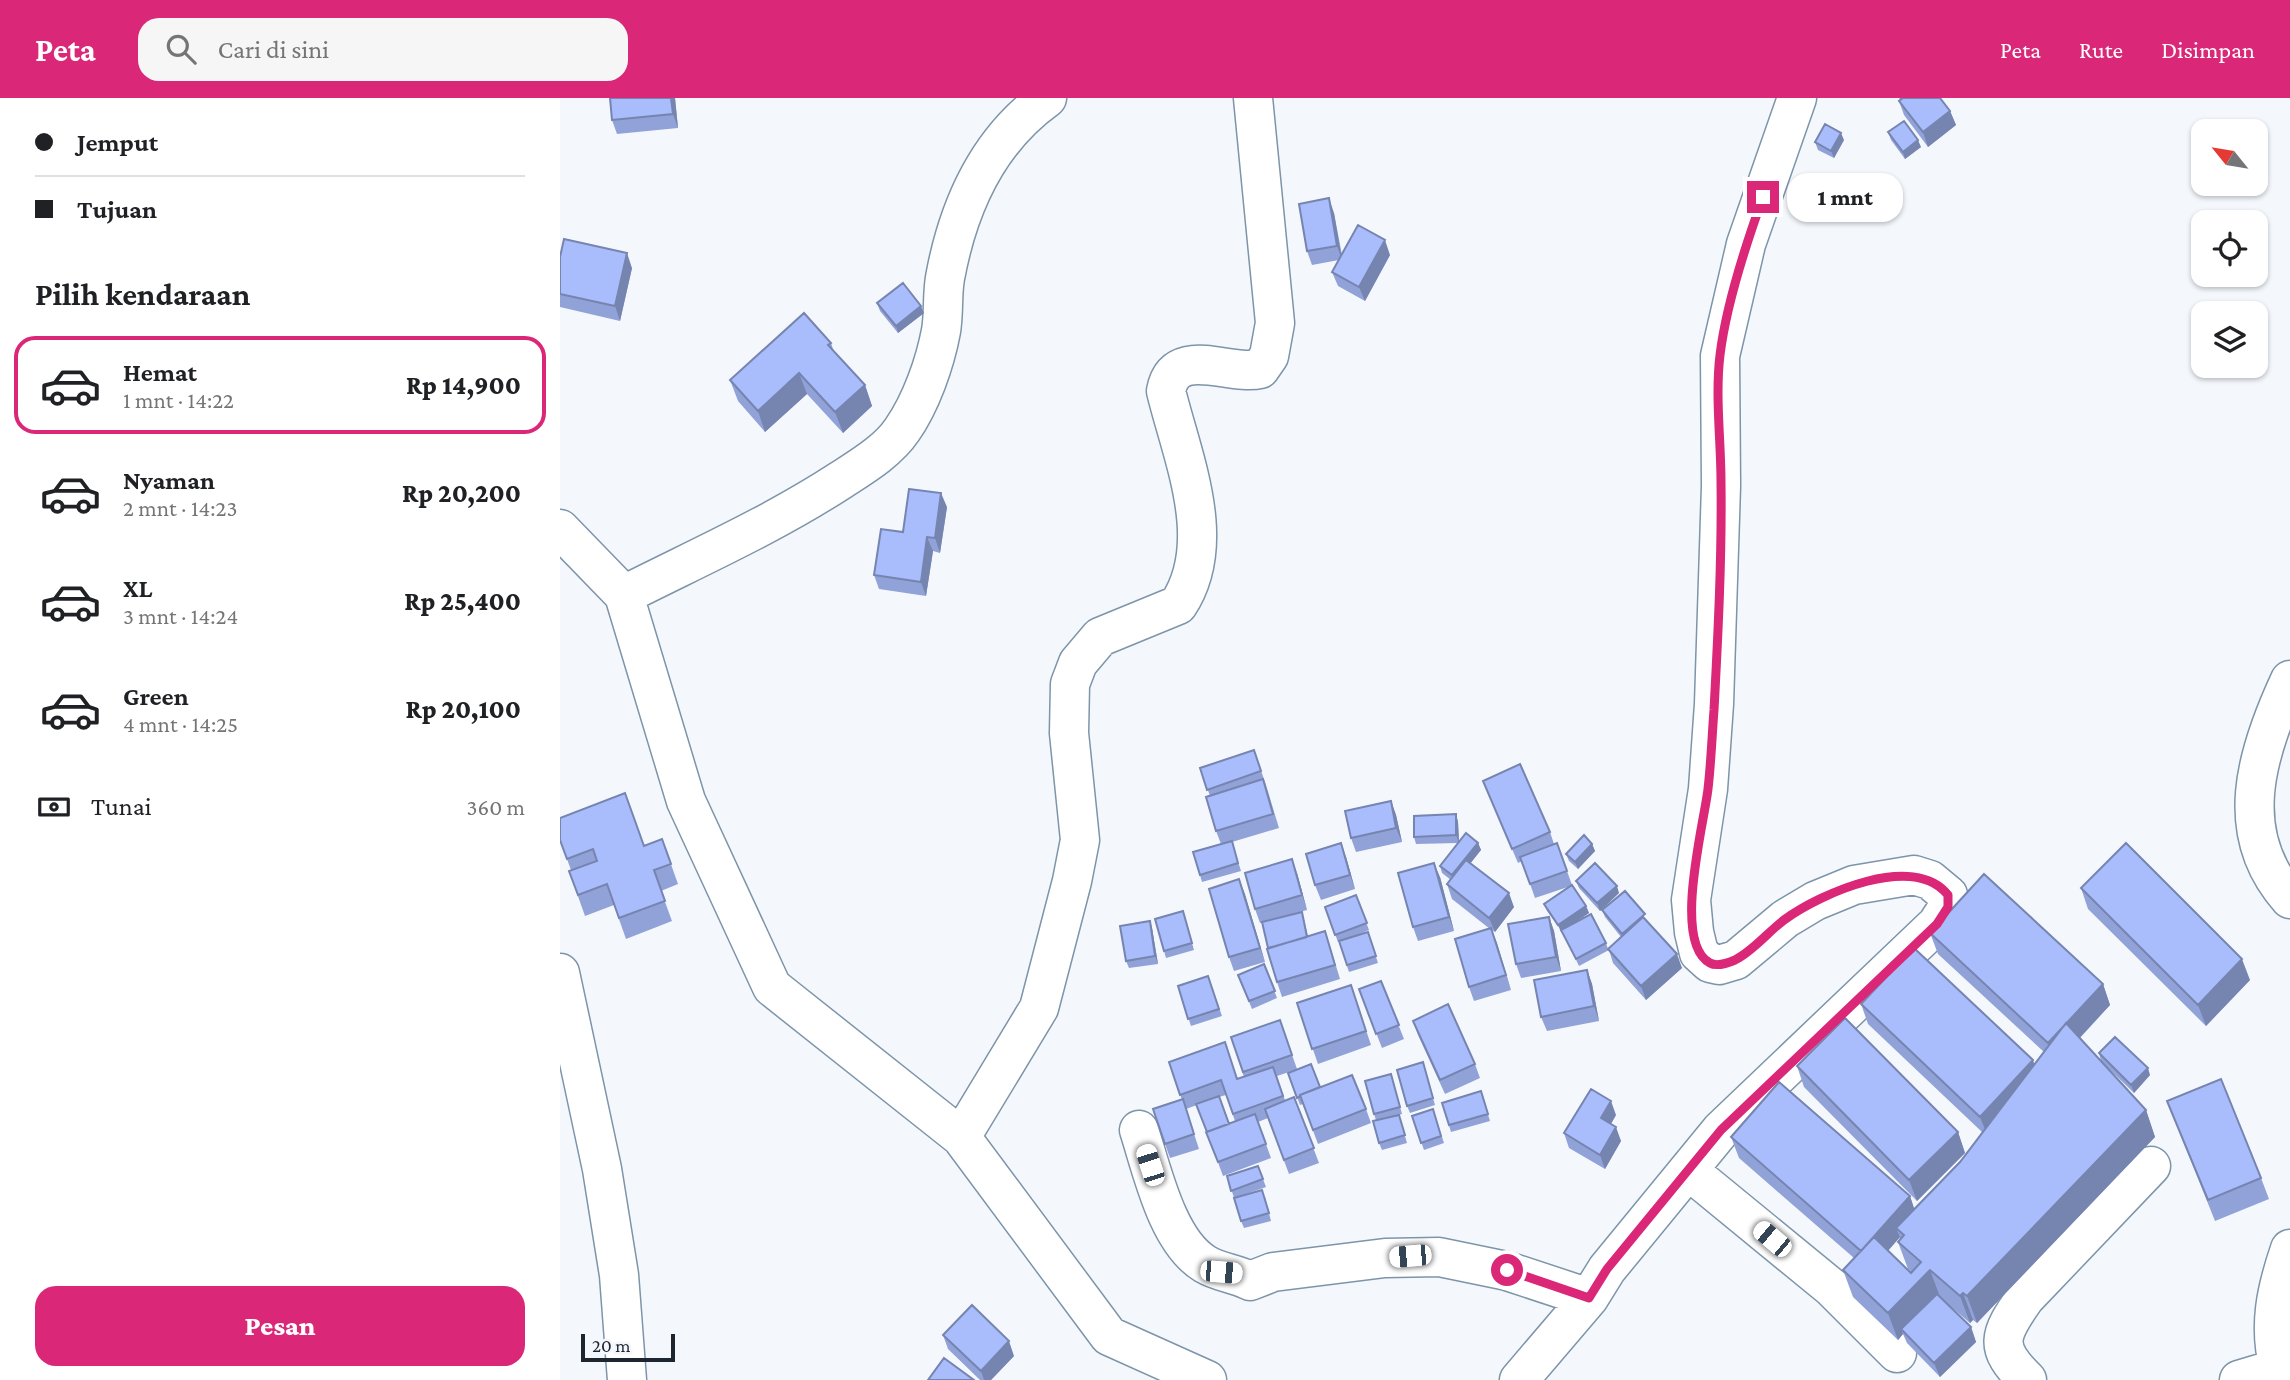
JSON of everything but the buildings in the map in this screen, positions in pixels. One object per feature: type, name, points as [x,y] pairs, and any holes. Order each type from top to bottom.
[{"type":"street","points":[[624,594],[803,505],[867,463],[901,431],[920,395],[941,331],[950,254],[956,227],[971,186],[1007,133],[1047,98]]},
{"type":"street","points":[[961,1138],[1039,1007],[1072,881],[1080,840],[1069,733],[1070,684],[1078,663],[1100,637],[1178,605],[1193,573],[1197,546],[1195,510],[1166,391],[1168,377],[1175,369],[1191,365],[1260,369],[1269,356],[1275,323],[1253,98]]},
{"type":"street","points":[[1519,1380],[1589,1298],[1607,1269],[1721,1130],[1937,924],[1948,907],[1948,895],[1942,887],[1914,875],[1853,885],[1815,901],[1785,919],[1736,960],[1719,965],[1710,963],[1699,953],[1694,932],[1691,900],[1708,789],[1714,704],[1721,486],[1720,356],[1746,244],[1797,98]]},
{"type":"street","points":[[560,529],[624,594],[686,801],[772,987],[961,1138],[1109,1336],[1207,1380]]},
{"type":"street","points":[[2290,680],[2276,711],[2258,772],[2253,814],[2260,854],[2290,899]]},
{"type":"street","points":[[560,973],[602,1169],[619,1275],[626,1380]]},
{"type":"street","points":[[1139,1130],[1156,1183],[1180,1239],[1202,1262],[1221,1272],[1236,1274],[1250,1281],[1273,1272],[1385,1258],[1439,1257],[1507,1270],[1589,1298]]},
{"type":"street","points":[[2027,1380],[2004,1354],[2003,1340],[2011,1318],[2025,1298],[2151,1166]]},
{"type":"street","points":[[1688,1170],[1832,1288],[1897,1353]]},
{"type":"street","points":[[2239,1380],[2285,1369],[2272,1341],[2280,1277],[2290,1249]]},
{"type":"route","points":[[1507,1270],[1589,1298],[1607,1269],[1721,1130],[1937,924],[1948,907],[1948,895],[1942,887],[1930,880],[1914,875],[1891,877],[1853,885],[1815,901],[1785,919],[1736,960],[1719,965],[1710,963],[1699,953],[1691,900],[1708,789],[1714,704],[1721,486],[1720,356],[1746,244],[1763,197]]}]
